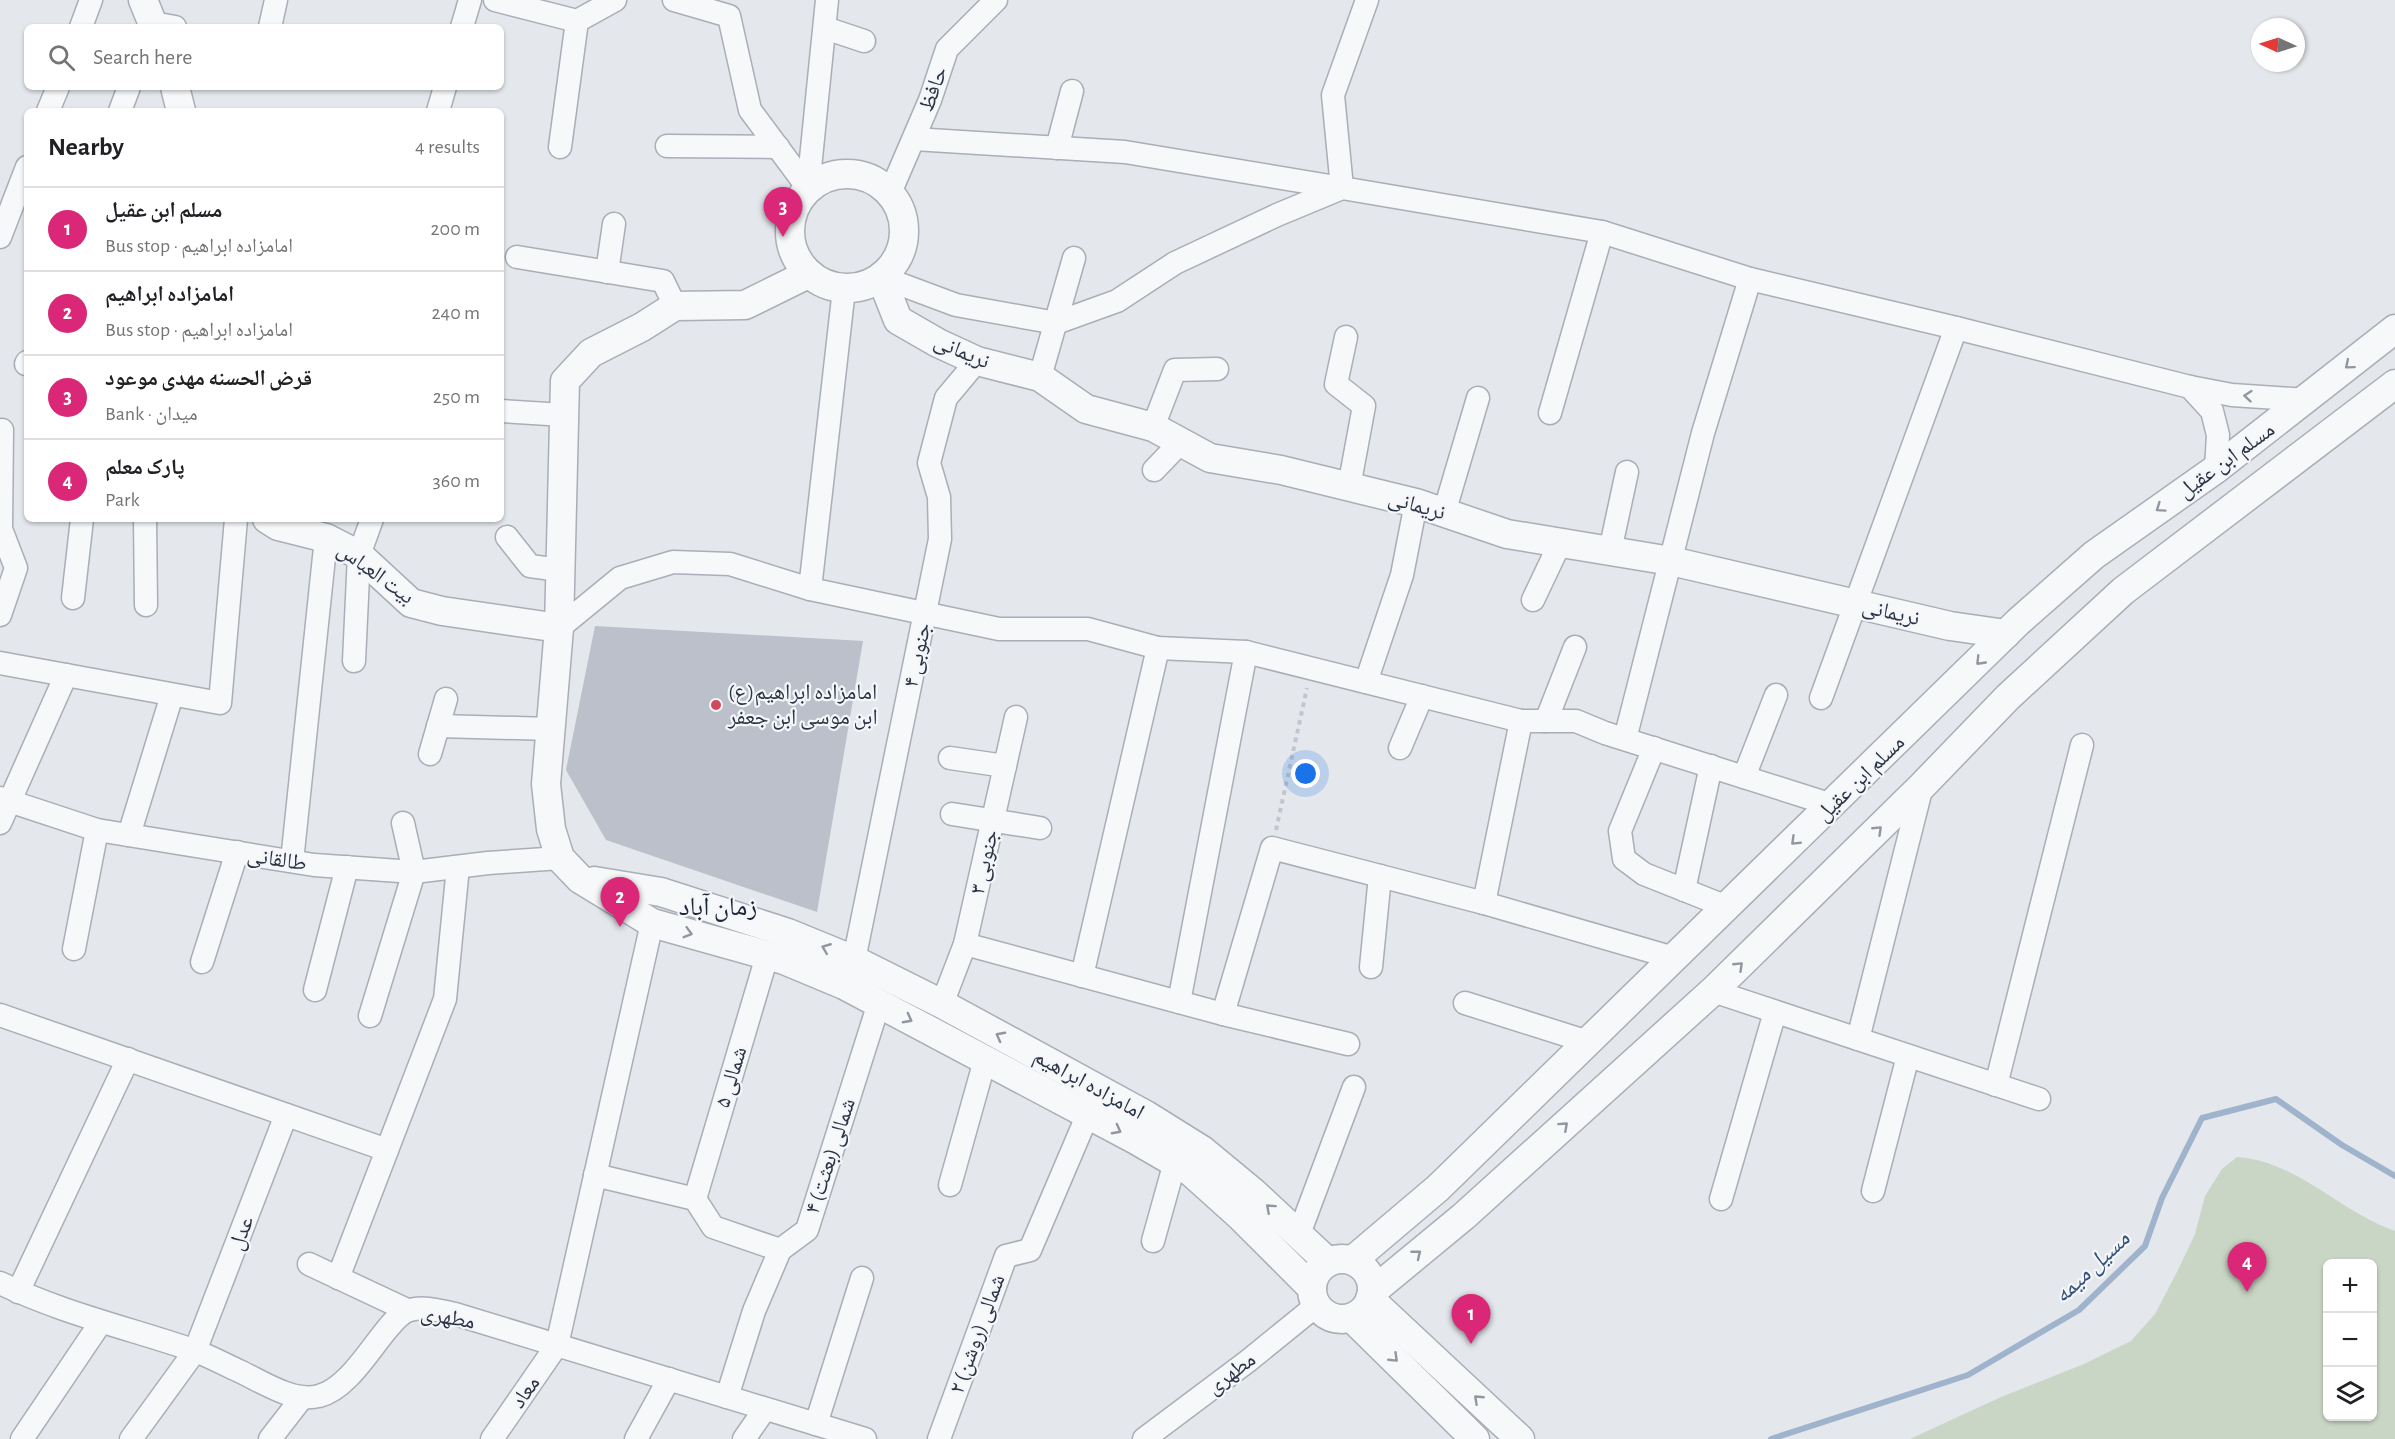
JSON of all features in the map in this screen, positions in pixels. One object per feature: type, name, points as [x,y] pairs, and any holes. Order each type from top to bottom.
[{"type":"street","points":[[82,24],[91,0]]},
{"type":"street","points":[[271,24],[276,0]]},
{"type":"street","points":[[463,24],[470,0]]},
{"type":"street","points":[[495,0],[577,21],[615,0]]},
{"type":"street","points":[[808,188],[827,0]]},
{"type":"street","name":"حافظ","points":[[890,193],[914,139],[947,49],[996,0]]},
{"type":"street","points":[[1342,188],[1333,95],[1367,0]]},
{"type":"street","points":[[684,1],[729,16],[750,110],[808,188]]},
{"type":"street","points":[[560,147],[577,21]]},
{"type":"street","points":[[825,28],[864,41]]},
{"type":"street","points":[[49,108],[57,90]]},
{"type":"street","points":[[121,108],[128,90]]},
{"type":"street","points":[[176,90],[180,108]]},
{"type":"street","points":[[439,108],[444,90]]},
{"type":"street","points":[[1057,148],[1072,91]]},
{"type":"street","points":[[914,139],[1125,152],[1602,232],[1750,279],[2190,387],[2232,395],[2306,400]]},
{"type":"street","points":[[667,146],[778,147]]},
{"type":"street","points":[[841,173],[860,174],[876,181],[890,193],[900,209],[904,227],[903,245],[895,263],[881,278],[864,287],[844,289],[825,285],[808,274],[796,258],[789,239],[790,219],[797,202],[808,188],[823,178],[841,173]]},
{"type":"street","points":[[12,227],[24,179]]},
{"type":"street","points":[[881,278],[956,305],[1056,322],[1117,301],[1175,263],[1277,215],[1342,188]]},
{"type":"street","points":[[607,272],[614,224]]},
{"type":"street","points":[[1550,413],[1602,232]]},
{"type":"street","points":[[516,257],[663,281],[675,306],[745,305],[808,274]]},
{"type":"street","points":[[1040,377],[1074,258]]},
{"type":"street","name":"نریمانی","points":[[881,278],[897,320],[938,343],[977,361],[1040,377],[1086,409],[1153,427],[1210,458],[1281,470],[1416,503],[1507,534],[1671,561],[1950,626],[2006,634]]},
{"type":"street","points":[[1625,739],[1703,433],[1750,279]]},
{"type":"street","points":[[810,590],[844,289]]},
{"type":"street","name":"امامزاده ابراهیم","points":[[675,306],[642,327],[591,354],[565,381],[559,628],[546,784],[551,829],[560,858],[580,879],[652,923],[767,956],[844,985],[1175,1162],[1191,1172],[1232,1209],[1314,1296]]},
{"type":"street","points":[[1821,698],[1956,328]]},
{"type":"street","name":"مسلم ابن عقیل","points":[[1340,1261],[1438,1188],[2006,634],[2094,555],[2216,469],[2395,329]]},
{"type":"street","points":[[1346,337],[1336,384],[1364,406],[1349,486]]},
{"type":"street","name":"۴ جنوبی","points":[[854,960],[940,539],[939,497],[929,463],[946,398],[977,361]]},
{"type":"street","points":[[1153,427],[1175,370],[1217,369]]},
{"type":"street","name":"مسلم ابن عقیل","points":[[1365,1303],[1713,991],[1922,786],[2008,697],[2123,591],[2395,384]]},
{"type":"street","points":[[2190,387],[2212,411],[2218,435],[2216,469]]},
{"type":"street","points":[[1444,513],[1478,398]]},
{"type":"street","points":[[504,411],[564,415]]},
{"type":"street","points":[[0,615],[16,568],[1,529],[2,430]]},
{"type":"street","points":[[1154,470],[1181,442]]},
{"type":"street","points":[[1610,551],[1627,472]]},
{"type":"street","points":[[1366,682],[1402,575],[1416,503]]},
{"type":"street","points":[[73,598],[82,522]]},
{"type":"street","points":[[146,522],[146,605]]},
{"type":"street","points":[[0,663],[220,703],[236,522]]},
{"type":"street","name":"بیت العباس","points":[[272,522],[278,526],[326,538],[359,555],[411,603],[442,611],[559,628]]},
{"type":"street","points":[[354,661],[359,555],[371,522]]},
{"type":"street","points":[[507,537],[531,566],[560,570]]},
{"type":"street","points":[[292,861],[326,538]]},
{"type":"street","points":[[1533,600],[1560,543]]},
{"type":"street","points":[[2094,555],[2123,591]]},
{"type":"street","points":[[559,628],[620,578],[673,562],[730,564],[810,590],[999,628],[1088,629],[1158,648],[1246,652],[1521,721],[1576,721],[1625,739],[1832,805]]},
{"type":"street","points":[[1546,721],[1575,647]]},
{"type":"street","points":[[1082,976],[1158,648]]},
{"type":"street","points":[[1179,1002],[1246,652]]},
{"type":"street","points":[[0,823],[4,800],[66,675]]},
{"type":"street","points":[[129,835],[172,694]]},
{"type":"street","points":[[1744,777],[1776,695]]},
{"type":"street","points":[[1400,748],[1422,696]]},
{"type":"street","points":[[430,754],[446,699]]},
{"type":"street","name":"۳ جنوبی","points":[[942,1004],[965,944],[1016,717]]},
{"type":"street","points":[[1484,903],[1521,721]]},
{"type":"street","points":[[438,726],[551,729]]},
{"type":"street","points":[[1996,1085],[2082,745]]},
{"type":"street","points":[[1654,748],[1620,831],[1624,859],[1644,874],[1727,907]]},
{"type":"street","points":[[950,758],[1005,766]]},
{"type":"street","points":[[1684,890],[1711,766]]},
{"type":"street","points":[[1857,1039],[1922,786]]},
{"type":"street","name":"طالقانی","points":[[4,800],[97,830],[292,861],[347,867],[414,872],[560,858]]},
{"type":"street","points":[[952,814],[1040,828]]},
{"type":"street","points":[[370,1016],[414,872],[404,823]]},
{"type":"street","points":[[74,950],[97,830]]},
{"type":"street","points":[[1223,1014],[1272,848],[1484,903],[1674,958]]},
{"type":"street","points":[[202,962],[237,852]]},
{"type":"street","points":[[315,990],[347,867]]},
{"type":"street","points":[[338,1278],[445,999],[458,867]]},
{"type":"street","points":[[1371,966],[1380,876]]},
{"type":"street","name":"امامزاده ابراهیم","points":[[580,879],[661,892],[788,933],[854,960],[942,1004],[1146,1114],[1202,1150],[1299,1234],[1340,1261]]},
{"type":"street","points":[[557,1345],[652,923]]},
{"type":"street","points":[[965,944],[1223,1014],[1348,1044]]},
{"type":"street","name":"۵ شمالی","points":[[695,1199],[767,956]]},
{"type":"street","points":[[1713,991],[2038,1099]]},
{"type":"street","name":"۴ شمالی (بعثت)","points":[[780,1250],[807,1230],[879,1003]]},
{"type":"street","points":[[1465,1003],[1588,1042]]},
{"type":"street","points":[[1721,1199],[1775,1012]]},
{"type":"street","points":[[0,1015],[387,1150]]},
{"type":"street","points":[[1873,1191],[1908,1056]]},
{"type":"street","points":[[128,1059],[9,1288],[101,1322],[195,1351],[301,1399],[270,1439]]},
{"type":"street","points":[[951,1185],[986,1060]]},
{"type":"street","points":[[1299,1234],[1354,1087]]},
{"type":"street","name":"۲ شمالی (روشن)","points":[[939,1439],[1006,1256],[1030,1250],[1088,1114]]},
{"type":"street","name":"عدل","points":[[131,1439],[195,1351],[286,1115]]},
{"type":"street","points":[[1153,1241],[1175,1162]]},
{"type":"street","points":[[595,1175],[695,1199],[713,1227],[780,1250],[754,1311],[727,1397]]},
{"type":"street","points":[[1438,1188],[1464,1216]]},
{"type":"street","points":[[1340,1261],[1364,1267],[1371,1278],[1365,1303],[1339,1319],[1326,1314],[1314,1296],[1316,1273],[1340,1261]]},
{"type":"street","points":[[309,1264],[407,1310]]},
{"type":"street","points":[[816,1424],[862,1278]]},
{"type":"street","name":"مطهری","points":[[1144,1439],[1248,1361],[1314,1296]]},
{"type":"street","points":[[1365,1303],[1472,1437]]},
{"type":"street","points":[[1365,1303],[1520,1439]]},
{"type":"street","name":"مطهری","points":[[301,1399],[321,1396],[347,1379],[391,1325],[407,1310],[427,1309],[455,1314],[865,1439]]},
{"type":"street","points":[[22,1439],[101,1322]]},
{"type":"street","name":"معاد","points":[[492,1439],[557,1345]]},
{"type":"street","points":[[636,1439],[669,1379]]},
{"type":"street","points":[[744,1439],[765,1408]]},
{"type":"path","points":[[1272,848],[1311,668]]},
{"type":"green space","points":[[2237,1157],[2259,1161],[2299,1177],[2375,1223],[2395,1231],[2395,1439],[1910,1439],[2001,1397],[2084,1364],[2131,1341],[2155,1314],[2178,1270],[2195,1234],[2205,1196],[2222,1169]]},
{"type":"building","name":"(ع)امامزاده ابراهیم ابن موسی ابن جعفر","points":[[595,626],[863,641],[817,912],[606,840],[566,770]]},
{"type":"waterway","name":"مسیل میمه","points":[[1771,1439],[1968,1375],[2079,1310],[2145,1246],[2162,1198],[2202,1118],[2276,1099],[2342,1145],[2395,1176]]},
{"type":"place","name":"قرض الحسنه مهدی موعود","points":[[783,237]]},
{"type":"place","name":"(ع)امامزاده ابراهیم ابن موسی ابن جعفر","points":[[716,705]]},
{"type":"place","name":"امامزاده ابراهیم","points":[[620,927]]},
{"type":"place","name":"پارک معلم","points":[[2247,1292]]},
{"type":"place","name":"مسلم ابن عقیل","points":[[1471,1344]]},
{"type":"district","name":"زمان آباد","points":[[718,907]]}]
